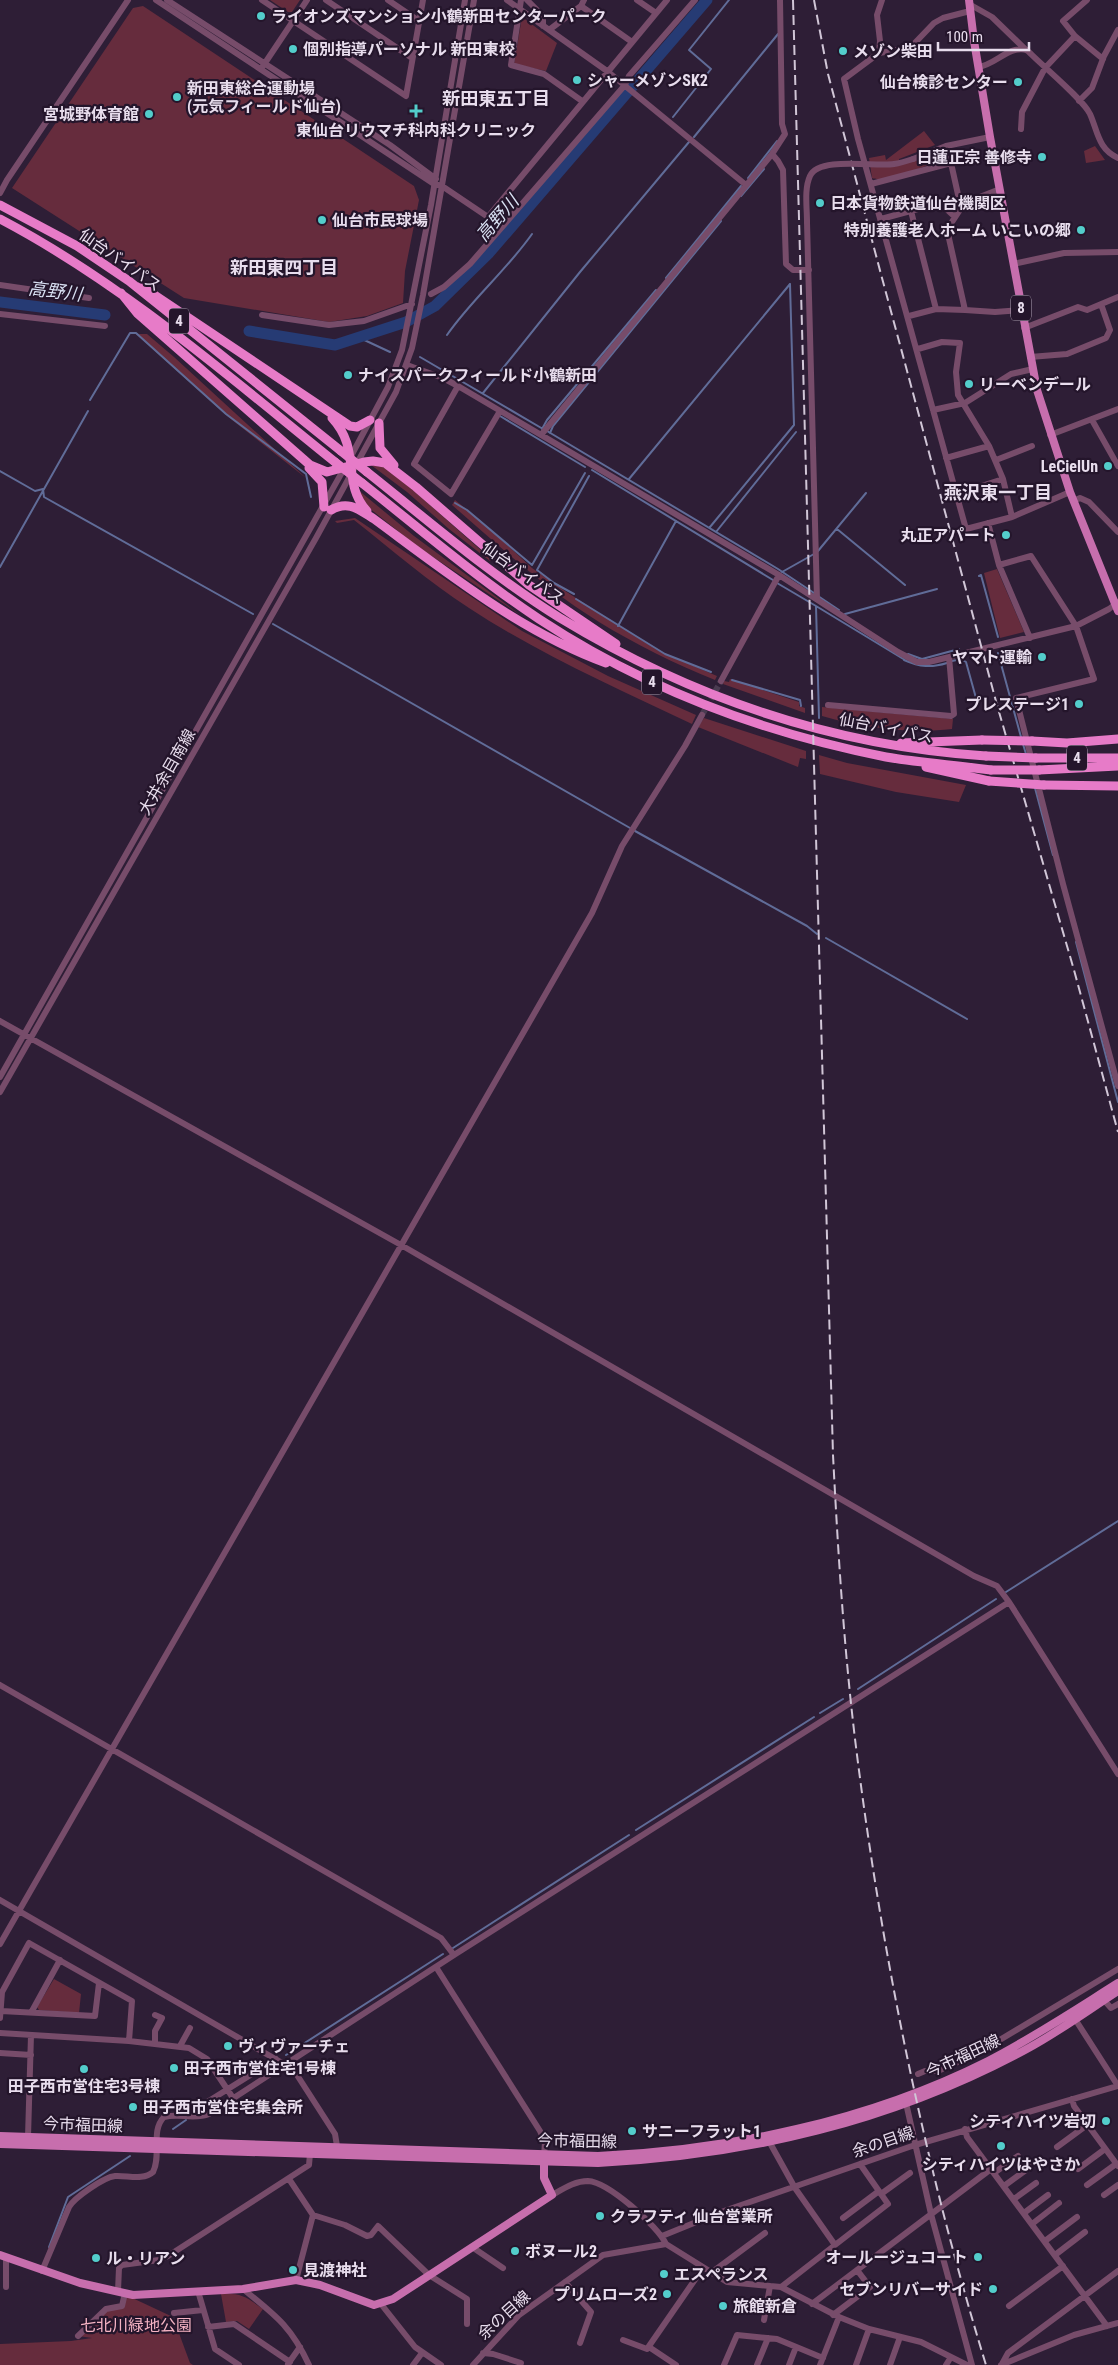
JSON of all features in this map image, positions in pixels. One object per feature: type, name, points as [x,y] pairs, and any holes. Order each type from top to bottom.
[{"type":"highway","name":"仙台バイパス","points":[[3,206],[77,246],[129,281],[511,585],[559,617],[636,660],[703,691],[761,713],[830,733],[939,753],[1036,758],[1118,758]]},
{"type":"highway","name":"仙台バイパス","points":[[0,219],[47,244],[121,293],[506,595],[540,619],[630,672],[728,714],[784,732],[887,757],[991,770],[1039,770],[1118,766]]},
{"type":"highway","points":[[129,281],[151,292],[350,426],[357,427],[374,422],[380,448],[416,487]]},
{"type":"highway","points":[[121,293],[136,313],[191,359],[294,453],[322,482],[328,509],[347,504],[374,519],[494,604],[586,656],[630,672]]},
{"type":"highway","points":[[324,410],[344,433],[351,456],[356,496],[374,519]]},
{"type":"highway","points":[[294,453],[319,470],[327,472],[351,468],[373,461],[385,463],[416,487],[529,585],[566,612],[599,632],[636,660]]},
{"type":"highway","points":[[889,744],[982,740],[1067,743],[1118,739]]},
{"type":"highway","points":[[887,757],[989,781],[1044,785],[1118,786]]},
{"type":"main road","name":"8","points":[[969,5],[990,137],[1030,358],[1050,434],[1073,501],[1117,606]]},
{"type":"main road","name":"今市福田線","points":[[0,2144],[310,2154],[544,2158],[652,2154],[715,2146],[765,2136],[868,2109],[921,2090],[986,2062],[1024,2042],[1118,1983]]},
{"type":"main road","name":"今市福田線","points":[[0,2136],[337,2146],[598,2162],[652,2160],[770,2143],[858,2120],[906,2103],[989,2068],[1028,2048],[1118,1991]]},
{"type":"main road","name":"今市福田線","points":[[544,2158],[544,2178],[552,2195]]},
{"type":"main road","points":[[3,2256],[80,2283],[122,2292],[198,2291],[243,2288],[296,2280],[320,2285],[367,2303],[381,2304],[393,2299],[552,2195]]},
{"type":"street","points":[[0,193],[3,178],[128,0]]},
{"type":"street","points":[[156,0],[263,66]]},
{"type":"street","points":[[167,0],[488,216],[667,0]]},
{"type":"street","points":[[262,0],[406,96],[423,0]]},
{"type":"street","points":[[263,66],[307,0]]},
{"type":"street","points":[[326,0],[412,58]]},
{"type":"street","points":[[388,0],[419,21]]},
{"type":"street","points":[[0,1092],[27,1037],[328,509],[374,422],[396,369],[411,313],[465,0]]},
{"type":"street","points":[[351,456],[396,392],[407,365],[420,308],[474,0]]},
{"type":"street","points":[[506,0],[607,71],[746,185]]},
{"type":"street","points":[[520,0],[510,65],[544,74],[582,101]]},
{"type":"street","points":[[527,0],[544,16],[546,28]]},
{"type":"street","points":[[637,0],[656,13]]},
{"type":"street","points":[[431,294],[444,287],[470,264],[625,86],[629,76],[694,0]]},
{"type":"street","points":[[543,432],[772,154],[785,134],[782,124],[780,0]]},
{"type":"street","points":[[879,52],[880,41],[877,15],[882,0]]},
{"type":"street","points":[[1087,0],[1063,22],[1075,36],[1103,59]]},
{"type":"street","points":[[546,28],[582,3],[632,42]]},
{"type":"street","points":[[1070,492],[1012,517],[966,529],[844,79],[879,52],[910,48],[934,24],[969,5],[992,17],[1079,101],[1090,115],[1099,141],[1105,150],[1118,158]]},
{"type":"street","points":[[1079,101],[1092,88],[1103,59],[1118,30]]},
{"type":"street","points":[[1021,129],[1022,112],[1044,68],[1075,36]]},
{"type":"street","points":[[978,67],[987,66],[1015,48],[1027,50]]},
{"type":"street","points":[[817,597],[807,222],[807,186],[810,174],[819,166],[836,164],[894,164],[946,146],[990,137]]},
{"type":"street","points":[[946,146],[961,208]]},
{"type":"street","points":[[772,154],[782,170],[786,264],[793,270],[808,270]]},
{"type":"street","points":[[871,184],[951,163]]},
{"type":"street","points":[[965,310],[948,234],[954,216],[967,202],[1000,189]]},
{"type":"street","points":[[881,219],[940,203],[954,216]]},
{"type":"street","points":[[911,211],[936,309]]},
{"type":"street","points":[[1013,264],[1064,253],[1118,252]]},
{"type":"street","points":[[0,284],[89,298]]},
{"type":"street","points":[[1024,328],[1078,307],[1087,310],[1118,297]]},
{"type":"street","points":[[262,315],[329,325],[364,321],[412,304]]},
{"type":"street","points":[[1030,358],[1068,354],[1106,338],[1110,330],[1101,304]]},
{"type":"street","points":[[909,316],[936,309],[995,312],[1022,310]]},
{"type":"street","points":[[0,314],[105,326]]},
{"type":"street","points":[[918,349],[942,342],[960,343],[956,372],[958,395],[965,403],[996,460],[1003,479],[1012,517]]},
{"type":"street","points":[[407,365],[443,378],[500,411],[543,432],[817,597],[917,662],[949,661],[1076,626],[1117,606]]},
{"type":"street","points":[[933,410],[965,403],[1011,374],[1033,369]]},
{"type":"street","points":[[458,386],[414,464],[451,494],[500,411]]},
{"type":"street","points":[[1050,434],[1118,409]]},
{"type":"street","points":[[1092,420],[1118,466]]},
{"type":"street","points":[[946,458],[989,446]]},
{"type":"street","points":[[996,460],[1032,446]]},
{"type":"street","points":[[957,494],[1003,479]]},
{"type":"street","points":[[1073,501],[1080,498],[1088,502],[1118,532]]},
{"type":"street","points":[[988,522],[999,565],[1030,638]]},
{"type":"street","points":[[999,565],[1031,556],[1076,626],[1094,679],[1016,698],[1063,884],[1118,1086]]},
{"type":"street","points":[[721,681],[779,575]]},
{"type":"street","points":[[828,705],[951,716],[954,714],[949,661]]},
{"type":"street","points":[[0,1944],[592,913],[622,846],[685,746],[702,715]]},
{"type":"street","points":[[0,1021],[401,1245],[974,1576],[997,1586],[1118,1774]]},
{"type":"street","points":[[0,1077],[27,1037]]},
{"type":"street","points":[[42,2271],[71,2203],[108,2178],[149,2176],[156,2168],[158,2125],[164,2117],[181,2115],[200,2117],[209,2114],[454,1955],[1009,1602]]},
{"type":"street","points":[[0,1685],[442,1938],[454,1955]]},
{"type":"street","points":[[0,1900],[286,2063],[334,2134],[337,2146]]},
{"type":"street","points":[[0,2018],[2,1992],[29,1943],[132,2001],[129,2041]]},
{"type":"street","points":[[32,2011],[60,1960]]},
{"type":"street","points":[[436,1967],[540,2131],[545,2142],[544,2158]]},
{"type":"street","points":[[918,2074],[925,2071],[938,2071],[983,2050],[1118,1969]]},
{"type":"street","points":[[1,2011],[32,2011],[96,2016],[99,1983]]},
{"type":"street","points":[[1104,2000],[1111,2008],[1118,2004]]},
{"type":"street","points":[[155,2015],[162,2018],[156,2031],[155,2043]]},
{"type":"street","points":[[1075,2019],[1118,2086]]},
{"type":"street","points":[[180,2046],[190,2028]]},
{"type":"street","points":[[0,2033],[180,2046],[198,2053],[207,2059],[233,2098]]},
{"type":"street","points":[[28,2137],[31,2035]]},
{"type":"street","points":[[0,2053],[31,2055]]},
{"type":"street","points":[[181,2115],[196,2109],[276,2059]]},
{"type":"street","name":"余の目線","points":[[473,2365],[519,2315],[564,2282],[609,2253],[664,2240],[721,2212],[795,2188],[915,2144],[966,2132],[1073,2102],[1118,2086]]},
{"type":"street","points":[[1073,2102],[1117,2165],[1087,2186]]},
{"type":"street","points":[[906,2103],[931,2214],[972,2365]]},
{"type":"street","points":[[1057,2147],[1087,2124]]},
{"type":"street","points":[[966,2132],[1107,2326]]},
{"type":"street","points":[[770,2143],[795,2188],[835,2245]]},
{"type":"street","points":[[1078,2170],[1105,2149]]},
{"type":"street","points":[[78,2336],[106,2309],[122,2306],[119,2268],[122,2265],[158,2260],[168,2256],[309,2165],[310,2154]]},
{"type":"street","points":[[812,2304],[931,2214],[1018,2156]]},
{"type":"street","points":[[782,2287],[888,2204],[860,2164]]},
{"type":"street","points":[[1004,2186],[1030,2167]]},
{"type":"street","points":[[842,2218],[910,2173]]},
{"type":"street","points":[[289,2179],[313,2215],[345,2224],[368,2236],[378,2226],[429,2274],[468,2299],[467,2324]]},
{"type":"street","points":[[552,2195],[572,2184],[583,2181],[599,2184],[632,2208],[664,2240],[703,2268],[727,2282],[782,2287],[836,2316],[869,2329],[921,2342],[967,2365]]},
{"type":"street","points":[[1014,2199],[1036,2183]]},
{"type":"street","points":[[1104,2195],[1118,2185]]},
{"type":"street","points":[[1024,2213],[1048,2195]]},
{"type":"street","points":[[1032,2224],[1059,2203]]},
{"type":"street","points":[[296,2280],[313,2215]]},
{"type":"street","points":[[1045,2241],[1076,2217]]},
{"type":"street","points":[[1055,2255],[1085,2232]]},
{"type":"street","points":[[710,2272],[765,2233]]},
{"type":"street","points":[[472,2247],[504,2268]]},
{"type":"street","points":[[3,2256],[6,2287]]},
{"type":"street","points":[[1009,2306],[1063,2266]]},
{"type":"street","points":[[623,2340],[644,2350],[649,2347],[703,2268]]},
{"type":"street","points":[[820,2365],[836,2316],[870,2287],[857,2270]]},
{"type":"street","points":[[1001,2364],[1008,2353],[1118,2271]]},
{"type":"street","points":[[564,2282],[591,2312],[580,2343]]},
{"type":"street","points":[[764,2320],[770,2286]]},
{"type":"street","points":[[243,2288],[284,2323],[309,2365]]},
{"type":"street","points":[[198,2291],[215,2349],[239,2365]]},
{"type":"street","points":[[381,2304],[422,2353],[441,2365]]},
{"type":"street","points":[[174,2313],[203,2310]]},
{"type":"street","points":[[1001,2364],[1058,2341],[1118,2323]]},
{"type":"street","points":[[208,2327],[234,2324],[289,2364],[300,2347]]},
{"type":"street","points":[[856,2365],[869,2329]]},
{"type":"street","points":[[724,2365],[737,2334],[768,2338],[823,2358]]},
{"type":"street","points":[[890,2365],[900,2337]]},
{"type":"street","points":[[757,2365],[768,2338]]},
{"type":"street","points":[[649,2347],[676,2365]]},
{"type":"street","points":[[789,2365],[796,2347]]},
{"type":"street","points":[[413,2365],[422,2353]]},
{"type":"street","points":[[483,2353],[493,2354],[520,2363]]},
{"type":"street","points":[[946,2365],[951,2357]]},
{"type":"green space","points":[[270,0],[300,0],[292,12],[288,12]]},
{"type":"green space","name":"新田東総合運動場 (元気フィールド仙台)","points":[[143,6],[414,186],[419,200],[405,271],[403,303],[367,316],[329,322],[184,298],[12,188],[133,8]]},
{"type":"green space","points":[[522,17],[557,43],[546,71],[514,64]]},
{"type":"green space","points":[[924,131],[935,145],[899,159],[900,165],[936,154],[942,160],[896,176],[872,178],[869,158],[885,155],[886,160]]},
{"type":"green space","points":[[1095,146],[1105,160],[1086,163],[1084,151]]},
{"type":"green space","points":[[136,334],[147,334],[306,478],[227,416]]},
{"type":"green space","points":[[371,465],[388,468],[492,560],[490,561],[449,529],[407,492]]},
{"type":"green space","points":[[357,489],[414,536],[522,616],[418,547],[364,504]]},
{"type":"green space","points":[[455,500],[480,520],[532,568],[562,589],[657,650],[717,676],[715,680],[641,646],[599,622],[560,596],[452,505]]},
{"type":"green space","points":[[355,518],[522,631],[608,676],[696,715],[692,724],[578,670],[496,625],[440,588],[354,520],[337,523],[335,521]]},
{"type":"green space","points":[[997,569],[1024,632],[1000,638],[984,573]]},
{"type":"green space","points":[[730,679],[799,702],[799,706],[805,708],[805,713],[723,684],[724,681],[729,682]]},
{"type":"green space","points":[[822,707],[953,719],[952,729],[920,731],[870,727],[822,716]]},
{"type":"green space","points":[[704,718],[806,751],[806,759],[800,758],[798,767],[698,727]]},
{"type":"green space","points":[[819,755],[847,763],[966,785],[959,802],[896,792],[820,774]]},
{"type":"green space","points":[[54,1979],[81,1994],[79,2013],[39,2010],[37,2007]]},
{"type":"green space","points":[[221,2294],[234,2294],[244,2297],[263,2309],[249,2329],[237,2321],[226,2322]]},
{"type":"green space","name":"七北川緑地公園","points":[[126,2295],[173,2317],[190,2363],[193,2365],[0,2365],[0,2344],[71,2341],[92,2338],[78,2336],[106,2309],[123,2304]]},
{"type":"waterway","name":"高野川","points":[[249,331],[335,345],[406,322],[435,306],[489,253],[707,0]]},
{"type":"waterway","points":[[673,117],[711,69],[689,50],[729,0]]},
{"type":"waterway","points":[[694,137],[778,34]]},
{"type":"waterway","points":[[748,178],[777,141]]},
{"type":"waterway","points":[[483,393],[580,272],[689,142]]},
{"type":"waterway","points":[[741,196],[764,169]]},
{"type":"waterway","points":[[666,278],[741,186]]},
{"type":"waterway","points":[[550,433],[553,426],[721,221]]},
{"type":"waterway","points":[[447,335],[532,234]]},
{"type":"waterway","points":[[629,479],[790,284]]},
{"type":"waterway","points":[[710,527],[794,425],[790,284]]},
{"type":"waterway","points":[[542,429],[547,420],[656,290]]},
{"type":"waterway","name":"高野川","points":[[0,302],[105,315]]},
{"type":"waterway","points":[[90,400],[130,333],[136,333],[226,414],[306,474],[311,497]]},
{"type":"waterway","points":[[360,338],[390,352]]},
{"type":"waterway","points":[[420,357],[543,429]]},
{"type":"waterway","points":[[0,567],[88,411]]},
{"type":"waterway","points":[[500,416],[585,467]]},
{"type":"waterway","points":[[547,431],[778,569],[814,593]]},
{"type":"waterway","points":[[716,532],[796,432]]},
{"type":"waterway","points":[[592,470],[773,580]]},
{"type":"waterway","points":[[0,471],[35,491],[43,489],[44,497],[253,614]]},
{"type":"waterway","points":[[455,503],[467,510],[532,565],[585,473]]},
{"type":"waterway","points":[[574,594],[554,583],[537,570],[589,476]]},
{"type":"waterway","points":[[818,551],[866,493]]},
{"type":"waterway","points":[[618,626],[676,521]]},
{"type":"waterway","points":[[837,529],[905,585]]},
{"type":"waterway","points":[[782,572],[814,554]]},
{"type":"waterway","points":[[979,576],[981,575],[998,637]]},
{"type":"waterway","points":[[777,583],[816,606]]},
{"type":"waterway","points":[[845,614],[937,589]]},
{"type":"waterway","points":[[818,596],[839,610]]},
{"type":"waterway","points":[[576,599],[665,654],[711,672]]},
{"type":"waterway","points":[[819,718],[816,606],[905,660]]},
{"type":"waterway","points":[[273,624],[630,828]]},
{"type":"waterway","points":[[908,654],[922,659],[959,649]]},
{"type":"waterway","points":[[998,653],[1021,737]]},
{"type":"waterway","points":[[952,661],[961,659],[966,662],[976,698]]},
{"type":"waterway","points":[[904,660],[926,666],[947,663]]},
{"type":"waterway","points":[[732,680],[800,700],[801,706]]},
{"type":"waterway","points":[[1023,744],[1026,754]]},
{"type":"waterway","points":[[1035,788],[1053,855]]},
{"type":"waterway","points":[[635,831],[807,926],[817,934]]},
{"type":"waterway","points":[[826,938],[967,1019]]},
{"type":"waterway","points":[[1076,942],[1118,1102]]},
{"type":"waterway","points":[[1006,1592],[1118,1521]]},
{"type":"waterway","points":[[858,1689],[996,1599]]},
{"type":"waterway","points":[[820,1713],[843,1699]]},
{"type":"waterway","points":[[636,1830],[814,1717]]},
{"type":"waterway","points":[[453,1948],[629,1835]]},
{"type":"waterway","points":[[286,2055],[443,1954]]},
{"type":"waterway","points":[[203,2108],[208,2105]]},
{"type":"waterway","points":[[173,2129],[186,2120]]},
{"type":"waterway","points":[[49,2247],[68,2197],[130,2156]]},
{"type":"tunnel","points":[[702,715],[721,681]]},
{"type":"railway","points":[[793,0],[833,1455],[845,1638],[856,1747],[892,1981],[924,2136],[943,2213],[986,2365]]},
{"type":"railway","points":[[814,0],[828,74],[882,278],[997,705],[1074,970],[1118,1132]]},
{"type":"place","name":"ライオンズマンション小鶴新田センターパーク","points":[[261,16]]},
{"type":"place","name":"個別指導パーソナル 新田東校","points":[[293,49]]},
{"type":"place","name":"メゾン柴田","points":[[843,51]]},
{"type":"place","name":"シャーメゾンSK2","points":[[577,80]]},
{"type":"place","name":"仙台検診センター","points":[[1018,82]]},
{"type":"place","name":"新田東総合運動場 (元気フィールド仙台)","points":[[177,97]]},
{"type":"place","name":"東仙台リウマチ科内科クリニック","points":[[416,111]]},
{"type":"place","name":"宮城野体育館","points":[[149,114]]},
{"type":"place","name":"日蓮正宗 善修寺","points":[[1042,157]]},
{"type":"place","name":"日本貨物鉄道仙台機関区","points":[[820,203]]},
{"type":"place","name":"仙台市民球場","points":[[322,220]]},
{"type":"place","name":"特別養護老人ホーム いこいの郷","points":[[1081,230]]},
{"type":"place","name":"ナイスパークフィールド小鶴新田","points":[[348,375]]},
{"type":"place","name":"リーベンデール","points":[[969,384]]},
{"type":"place","name":"LeCielUn","points":[[1108,466]]},
{"type":"place","name":"丸正アパート","points":[[1006,535]]},
{"type":"place","name":"ヤマト運輸","points":[[1042,657]]},
{"type":"place","name":"プレステージ1","points":[[1079,704]]},
{"type":"place","name":"ヴィヴァーチェ","points":[[228,2046]]},
{"type":"place","name":"田子西市営住宅1号棟","points":[[174,2068]]},
{"type":"place","name":"田子西市営住宅3号棟","points":[[84,2069]]},
{"type":"place","name":"田子西市営住宅集会所","points":[[133,2107]]},
{"type":"place","name":"シティハイツ岩切","points":[[1106,2121]]},
{"type":"place","name":"サニーフラット1","points":[[632,2131]]},
{"type":"place","name":"シティハイツはやさか","points":[[1001,2146]]},
{"type":"place","name":"クラフティ 仙台営業所","points":[[600,2216]]},
{"type":"place","name":"ボヌール2","points":[[515,2251]]},
{"type":"place","name":"オールージュコート","points":[[978,2257]]},
{"type":"place","name":"ル・リアン","points":[[96,2258]]},
{"type":"place","name":"見渡神社","points":[[293,2270]]},
{"type":"place","name":"エスペランス","points":[[664,2274]]},
{"type":"place","name":"セブンリバーサイド","points":[[993,2289]]},
{"type":"place","name":"プリムローズ2","points":[[667,2294]]},
{"type":"place","name":"旅館新倉","points":[[723,2306]]},
{"type":"district","name":"新田東五丁目","points":[[496,98]]},
{"type":"district","name":"新田東四丁目","points":[[284,267]]},
{"type":"district","name":"燕沢東一丁目","points":[[998,492]]}]
